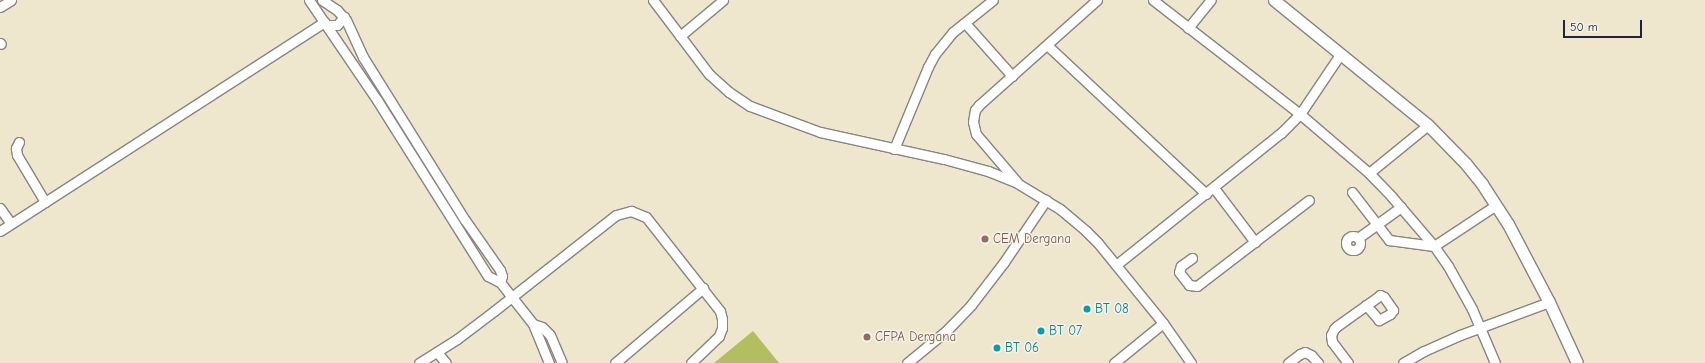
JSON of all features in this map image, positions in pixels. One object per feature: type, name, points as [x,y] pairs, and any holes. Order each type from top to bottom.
[{"type":"street","points":[[0,7],[11,0]]},
{"type":"street","points":[[309,0],[377,100],[487,273],[494,280],[500,282],[511,298],[533,324],[549,363]]},
{"type":"street","points":[[322,0],[344,17],[359,51],[465,220],[500,270],[502,276],[500,282]]},
{"type":"street","points":[[653,0],[701,65],[719,84],[750,106],[813,130],[966,165],[1017,183],[1046,200],[1074,220],[1086,231],[1163,323],[1191,363]]},
{"type":"street","points":[[680,36],[723,0]]},
{"type":"street","points":[[894,149],[928,67],[944,43],[993,0]]},
{"type":"street","points":[[1017,183],[976,134],[973,122],[975,110],[978,105],[1098,0]]},
{"type":"street","points":[[1153,0],[1300,114],[1369,173],[1401,207],[1434,246],[1462,289],[1495,363]]},
{"type":"street","points":[[1188,28],[1212,0]]},
{"type":"street","points":[[1274,0],[1428,125],[1466,164],[1496,204],[1519,243],[1549,302],[1577,363]]},
{"type":"street","points":[[324,21],[324,9],[331,6]]},
{"type":"street","points":[[324,21],[337,25],[344,17]]},
{"type":"street","points":[[0,231],[324,21]]},
{"type":"street","points":[[965,23],[1012,76]]},
{"type":"street","points":[[1047,45],[1206,194]]},
{"type":"street","points":[[1116,265],[1281,133],[1300,114],[1341,53]]},
{"type":"street","points":[[1369,173],[1428,125]]},
{"type":"street","points":[[19,142],[16,148],[17,155],[45,202]]},
{"type":"street","points":[[1214,188],[1256,242]]},
{"type":"street","points":[[1352,192],[1386,237],[1393,241],[1434,246],[1496,204]]},
{"type":"street","points":[[912,362],[947,330],[971,305],[1004,262],[1046,200]]},
{"type":"street","points":[[1192,258],[1181,266],[1179,272],[1189,285],[1197,286],[1309,200]]},
{"type":"street","points":[[1358,238],[1401,207]]},
{"type":"street","points":[[0,208],[11,224]]},
{"type":"street","points":[[419,363],[437,352],[511,298],[616,215],[631,211],[646,218],[720,310],[722,328],[718,336],[691,363]]},
{"type":"street","points":[[615,363],[703,288]]},
{"type":"street","points":[[1403,363],[1442,342],[1549,302]]},
{"type":"street","points":[[1348,363],[1332,342],[1332,332],[1366,305]]},
{"type":"street","points":[[1114,363],[1163,323]]},
{"type":"street","points":[[533,324],[542,327],[550,335],[562,363]]},
{"type":"street","points":[[437,352],[446,363]]},
{"type":"street","points":[[1288,363],[1305,352],[1311,355],[1318,363]]},
{"type":"green space","points":[[753,331],[779,363],[714,363]]},
{"type":"place","name":"CEM Dergana","points":[[985,239]]},
{"type":"place","name":"BT 08","points":[[1087,309]]},
{"type":"place","name":"BT 07","points":[[1041,331]]},
{"type":"place","name":"CFPA Dergana","points":[[867,337]]},
{"type":"place","name":"BT 06","points":[[997,348]]}]
